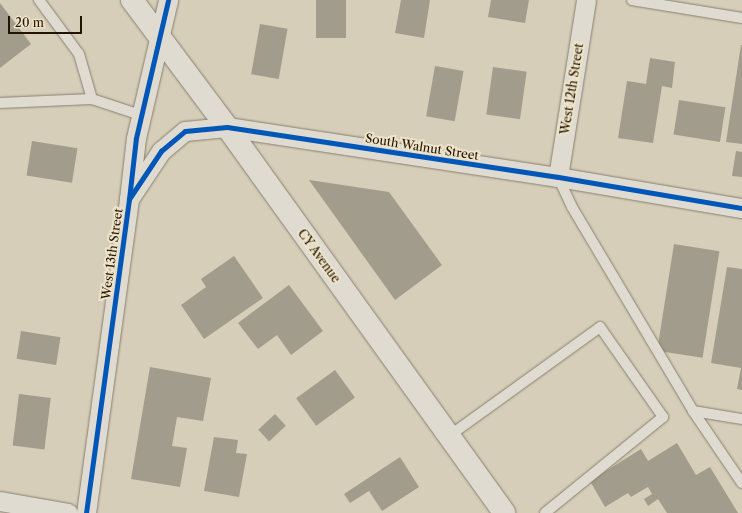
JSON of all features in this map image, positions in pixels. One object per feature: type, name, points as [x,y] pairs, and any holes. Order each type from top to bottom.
[{"type":"main road","name":"CY Avenue","points":[[132,0],[227,127],[504,513]]},
{"type":"street","name":"West 13th Street","points":[[86,513],[130,199],[136,138],[140,115],[160,38],[168,0]]},
{"type":"street","name":"West 12th Street","points":[[558,177],[586,0]]},
{"type":"street","name":"South Walnut Street","points":[[130,199],[161,151],[185,131],[227,127],[558,177],[742,208]]},
{"type":"street","points":[[0,501],[68,513]]},
{"type":"lane","points":[[39,0],[79,54],[92,99]]},
{"type":"lane","points":[[632,0],[742,18]]},
{"type":"lane","points":[[0,103],[92,99],[140,115]]},
{"type":"lane","points":[[558,177],[572,207],[693,412],[742,483]]},
{"type":"lane","points":[[449,436],[600,327],[663,417],[545,513]]},
{"type":"lane","points":[[693,412],[742,419]]},
{"type":"building","points":[[316,0],[346,0],[346,38],[316,38]]},
{"type":"building","points":[[401,0],[430,0],[424,38],[395,33]]},
{"type":"building","points":[[491,0],[529,0],[525,23],[488,17]]},
{"type":"building","points":[[0,3],[31,44],[0,68]]},
{"type":"building","points":[[260,24],[288,29],[279,79],[251,74]]},
{"type":"building","points":[[742,45],[742,144],[726,142]]},
{"type":"building","points":[[650,58],[675,62],[672,88],[662,86],[653,143],[618,138],[627,81],[646,84]]},
{"type":"building","points":[[435,66],[464,71],[455,121],[426,116]]},
{"type":"building","points":[[493,67],[527,72],[520,119],[486,115]]},
{"type":"building","points":[[679,100],[725,107],[720,142],[674,135]]},
{"type":"building","points":[[32,141],[77,148],[72,183],[27,176]]},
{"type":"building","points":[[736,151],[742,152],[742,177],[732,176]]},
{"type":"building","points":[[309,180],[389,192],[442,265],[395,300]]},
{"type":"building","points":[[674,244],[719,251],[703,358],[657,351]]},
{"type":"building","points":[[234,256],[263,298],[204,339],[181,305],[206,287],[201,279]]},
{"type":"building","points":[[727,267],[742,269],[742,390],[737,389],[741,368],[711,363]]},
{"type":"building","points":[[289,285],[323,331],[291,355],[277,335],[258,349],[238,323]]},
{"type":"building","points":[[21,331],[61,337],[56,365],[17,359]]},
{"type":"building","points":[[150,367],[211,378],[203,421],[177,417],[172,446],[187,448],[180,487],[131,479]]},
{"type":"building","points":[[335,370],[355,398],[316,426],[296,398]]},
{"type":"building","points":[[19,394],[51,398],[44,450],[13,446]]},
{"type":"building","points":[[275,414],[286,426],[269,441],[258,430]]},
{"type":"building","points":[[214,437],[238,440],[236,453],[247,454],[239,497],[204,491]]},
{"type":"building","points":[[677,443],[696,475],[710,467],[738,513],[667,513],[658,499],[648,506],[644,499],[652,494],[648,487],[631,497],[628,493],[605,507],[590,481],[641,449],[648,461]]},
{"type":"building","points":[[400,457],[419,487],[382,511],[369,491],[350,503],[344,494]]},
{"type":"cycle path","points":[[86,513],[136,138],[168,0]]},
{"type":"cycle path","points":[[129,199],[161,151],[185,131],[227,127],[558,177],[742,208]]}]
